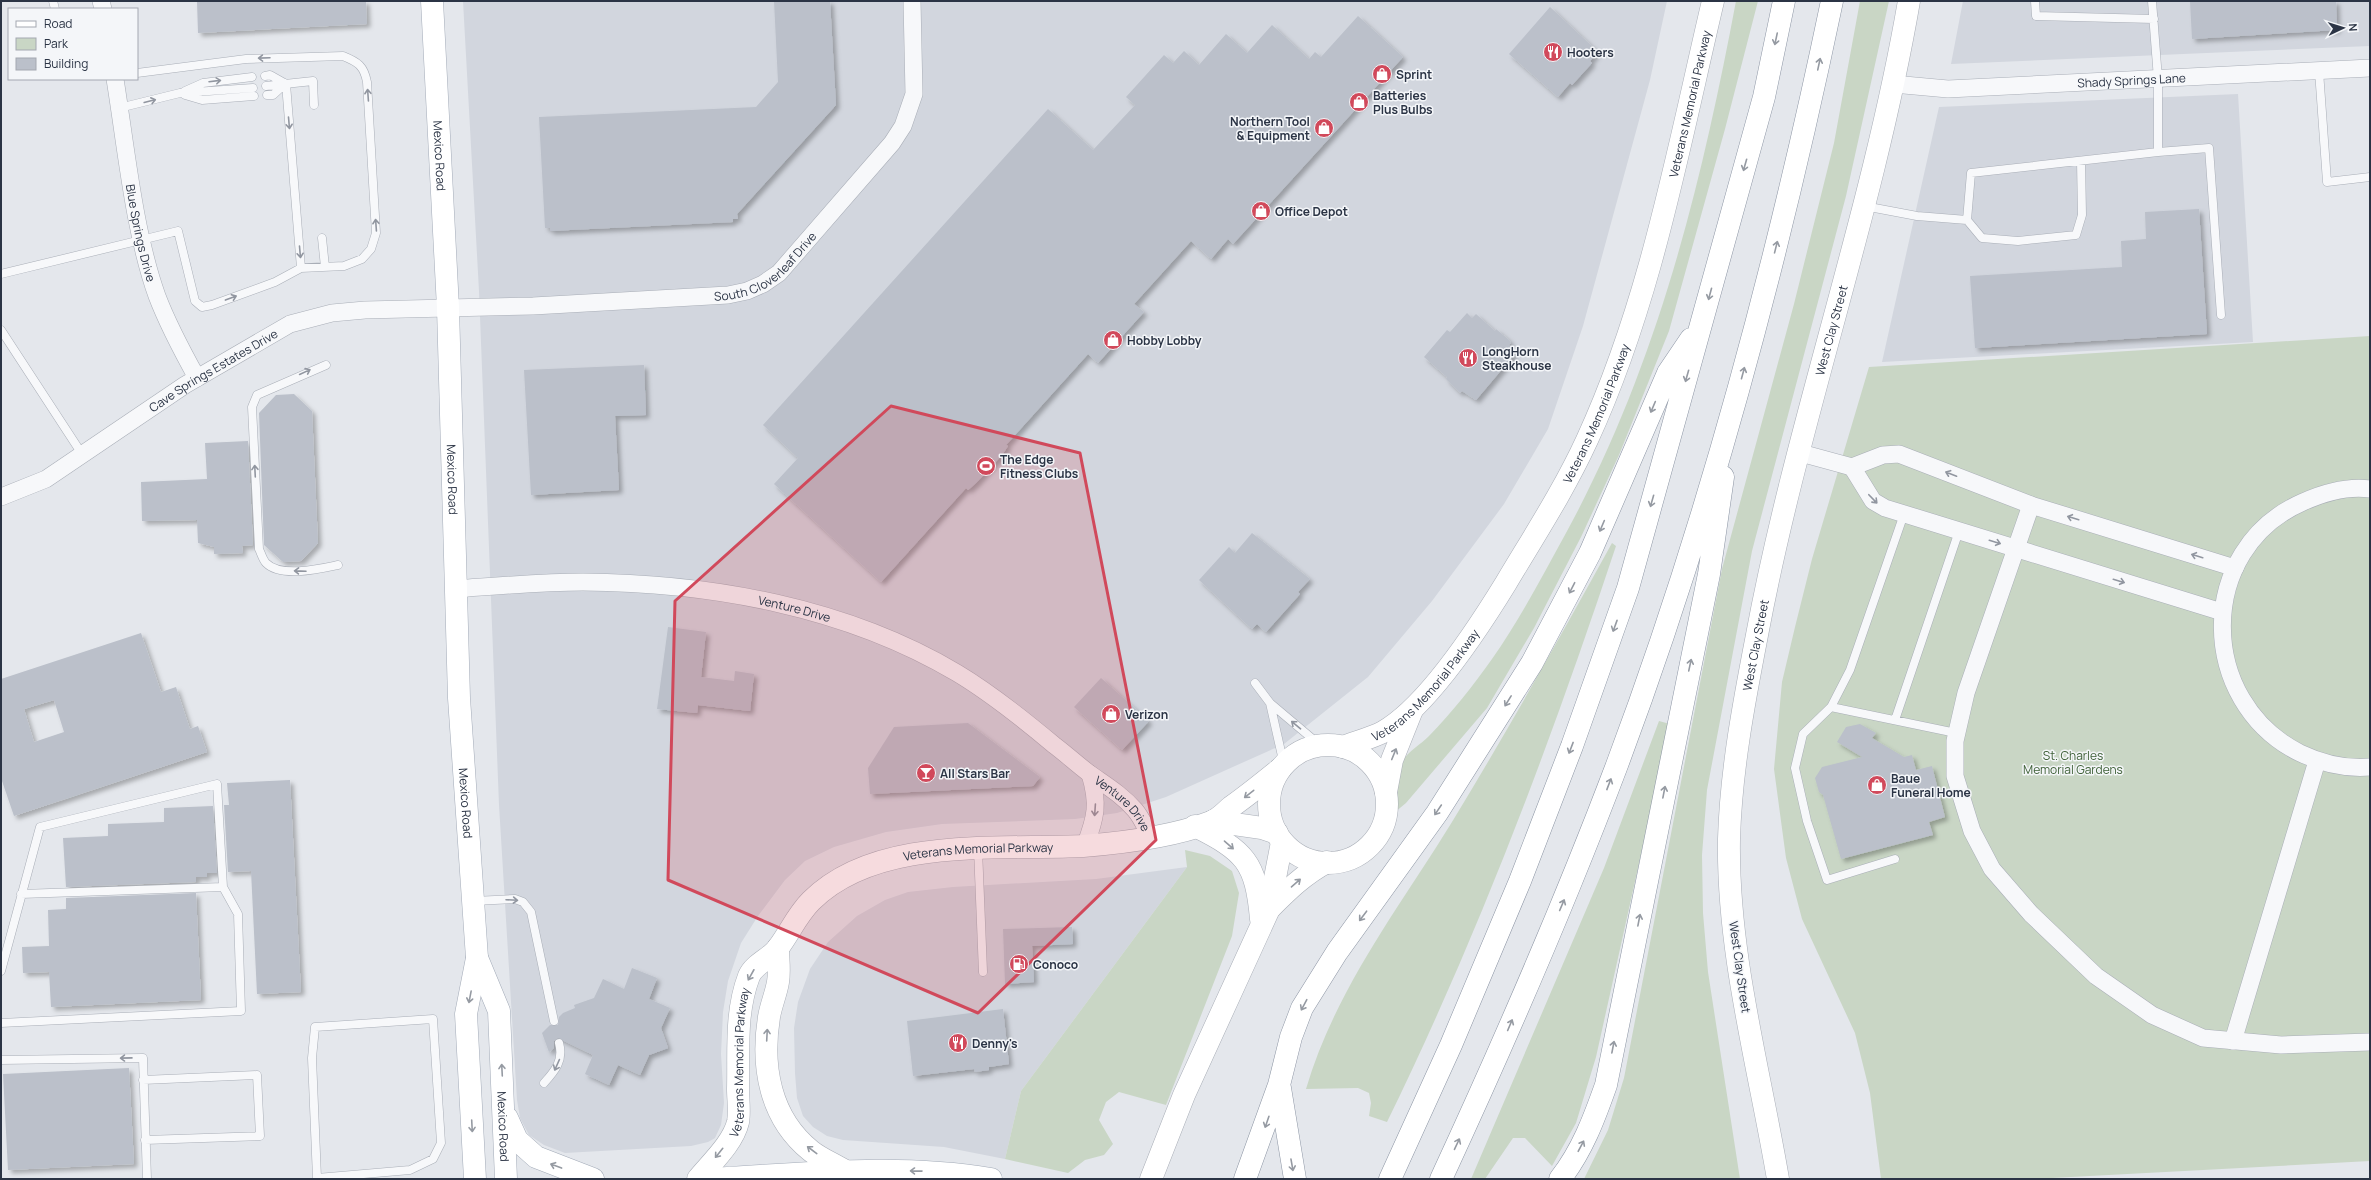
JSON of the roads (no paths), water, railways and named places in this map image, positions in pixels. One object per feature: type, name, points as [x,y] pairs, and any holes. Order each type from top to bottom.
[{"type":"main road","name":"Mexico Road","points":[[432,1],[448,308],[459,698],[477,958],[466,1014],[475,1179]]},
{"type":"main road","name":"Veterans Memorial Parkway","points":[[1343,747],[1383,732],[1412,709],[1458,654],[1489,611],[1558,496],[1587,440],[1635,316],[1651,263],[1713,1]]},
{"type":"main road","points":[[1390,1179],[1451,1045],[1502,924],[1572,746],[1628,588],[1764,97],[1784,1]]},
{"type":"main road","points":[[1441,1179],[1561,907],[1618,763],[1676,592],[1733,411],[1785,212],[1832,1]]},
{"type":"main road","name":"West Clay Street","points":[[1778,1179],[1737,955],[1732,905],[1729,841],[1731,794],[1738,742],[1764,593],[1797,452],[1885,122],[1909,1]]},
{"type":"main road","points":[[1245,1179],[1279,1085],[1291,1037],[1302,1008],[1337,952],[1441,807],[1532,664],[1590,553],[1668,373],[1701,325]]},
{"type":"main road","points":[[1560,1179],[1571,1165],[1592,1125],[1606,1085],[1709,574],[1733,411]]},
{"type":"main road","points":[[1386,792],[1378,774],[1366,759],[1343,747],[1321,746],[1311,748],[1294,756],[1282,767],[1271,787],[1269,806],[1272,825],[1280,837],[1296,854],[1314,862],[1334,863],[1353,858],[1369,847],[1380,831],[1386,812],[1386,792],[1392,760],[1412,709]]},
{"type":"main road","name":"Veterans Memorial Parkway","points":[[1204,824],[1282,767]]},
{"type":"main road","name":"Veterans Memorial Parkway","points":[[698,1179],[727,1143],[738,1122],[737,1035],[741,1002],[750,973],[778,948],[795,920],[811,900],[832,883],[857,870],[885,860],[978,848],[1084,846],[1151,837],[1204,824],[1262,828],[1280,837]]},
{"type":"main road","points":[[1204,824],[1228,842],[1249,865],[1258,890],[1265,918]]},
{"type":"main road","points":[[1151,1179],[1184,1095],[1265,918],[1280,837]]},
{"type":"main road","points":[[1265,918],[1294,884],[1312,870],[1326,862]]},
{"type":"main road","points":[[778,948],[778,981],[769,1016],[767,1055],[769,1079],[778,1113],[792,1131],[811,1151],[846,1171]]},
{"type":"main road","name":"Mexico Road","points":[[477,958],[499,1011],[505,1114],[506,1179]]},
{"type":"main road","points":[[1279,1085],[1295,1179]]},
{"type":"main road","points":[[505,1114],[517,1140],[524,1148],[542,1161],[593,1179]]},
{"type":"main road","points":[[709,1179],[846,1171],[932,1172],[991,1179]]},
{"type":"street","name":"South Cloverleaf Drive","points":[[448,308],[532,306],[728,295],[747,291],[763,284],[779,273],[796,255],[892,143],[903,126],[914,94],[912,1]]},
{"type":"street","name":"Shady Springs Lane","points":[[1893,84],[1948,90],[2370,68]]},
{"type":"street","name":"Blue Springs Drive","points":[[115,80],[142,241],[157,295],[174,336],[197,378]]},
{"type":"street","name":"Cave Springs Estates Drive","points":[[1,497],[46,479],[197,378],[290,324],[332,314],[365,310],[448,308]]},
{"type":"street","points":[[1797,452],[1852,466],[1883,455],[1899,454],[2031,505],[2235,568]]},
{"type":"street","points":[[1852,466],[1873,501],[1884,508],[2222,612]]},
{"type":"street","points":[[2370,489],[2362,488],[2323,493],[2287,509],[2256,535],[2235,568],[2226,590],[2222,612],[2223,651],[2234,687],[2255,719],[2283,744],[2317,761],[2357,768],[2370,767]]},
{"type":"street","points":[[2031,505],[1966,693],[1956,733],[1955,776],[1972,831],[1992,869],[2031,914],[2096,976],[2152,1015],[2204,1038],[2281,1045],[2370,1042]]},
{"type":"street","name":"Venture Drive","points":[[455,589],[582,582],[640,584],[777,603],[843,621],[901,644],[957,673],[1008,708],[1090,774],[1116,790],[1137,812],[1151,837]]},
{"type":"street","points":[[2233,1041],[2317,761]]},
{"type":"street","name":"Venture Drive","points":[[1084,846],[1096,811],[1096,795],[1090,774]]},
{"type":"lane","points":[[2035,1],[2036,16],[2154,19]]},
{"type":"lane","points":[[2152,1],[2158,79],[2158,152]]},
{"type":"lane","points":[[1,274],[142,241],[178,231],[195,301],[202,307],[212,306],[276,282],[301,268],[344,266],[362,259],[371,249],[376,233],[367,82],[365,71],[358,62],[338,56],[246,59],[138,73]]},
{"type":"lane","points":[[2319,71],[2327,182],[2370,177]]},
{"type":"lane","points":[[265,76],[270,75],[286,84]]},
{"type":"lane","points":[[120,108],[180,93],[203,83],[252,77]]},
{"type":"lane","points":[[266,86],[313,81],[314,105]]},
{"type":"lane","points":[[286,84],[301,268]]},
{"type":"lane","points":[[267,95],[273,94],[286,84]]},
{"type":"lane","points":[[180,93],[253,88]]},
{"type":"lane","points":[[180,93],[202,100],[254,96]]},
{"type":"lane","points":[[2081,161],[2082,215],[2076,235],[2018,241],[1982,238],[1967,220],[1971,173],[2158,152],[2209,148],[2221,315]]},
{"type":"lane","points":[[1863,206],[1916,216],[1967,220]]},
{"type":"lane","points":[[322,238],[324,267]]},
{"type":"lane","points":[[1,330],[82,454]]},
{"type":"lane","points":[[326,365],[257,395],[252,407],[259,549],[265,562],[276,570],[307,571],[338,565]]},
{"type":"lane","points":[[1894,859],[1827,880],[1808,820],[1795,768],[1803,734],[1830,707],[1850,670],[1904,514]]},
{"type":"lane","points":[[1894,720],[1959,531]]},
{"type":"lane","points":[[1256,683],[1270,704],[1321,746]]},
{"type":"lane","points":[[1270,704],[1282,767]]},
{"type":"lane","points":[[1830,707],[1956,733]]},
{"type":"lane","points":[[1,971],[40,828],[217,784],[223,887],[238,914],[241,1011],[1,1023]]},
{"type":"lane","points":[[978,848],[983,972]]},
{"type":"lane","points":[[21,894],[223,887]]},
{"type":"lane","points":[[473,901],[516,899],[527,906],[531,912],[554,1021]]},
{"type":"lane","points":[[433,1019],[441,1143],[433,1159],[410,1170],[317,1178],[312,1058],[315,1027],[433,1019]]},
{"type":"lane","points":[[544,1083],[557,1069],[560,1058],[560,1043]]},
{"type":"lane","points":[[1,1060],[143,1058],[147,1179]]},
{"type":"lane","points":[[143,1080],[257,1075],[260,1136],[145,1140]]},
{"type":"place","name":"Hooters","points":[[1553,52]]},
{"type":"place","name":"Sprint","points":[[1382,74]]},
{"type":"place","name":"Batteries Plus Bulbs","points":[[1359,102]]},
{"type":"place","name":"Northern Tool & Equipment","points":[[1324,128]]},
{"type":"place","name":"Office Depot","points":[[1261,211]]},
{"type":"place","name":"Hobby Lobby","points":[[1113,340]]},
{"type":"place","name":"LongHorn Steakhouse","points":[[1468,358]]},
{"type":"place","name":"The Edge Fitness Clubs","points":[[986,466]]},
{"type":"place","name":"Verizon","points":[[1111,714]]},
{"type":"place","name":"All Stars Bar","points":[[926,773]]},
{"type":"place","name":"Baue Funeral Home","points":[[1877,785]]},
{"type":"place","name":"Conoco","points":[[1019,964]]},
{"type":"place","name":"Denny's","points":[[958,1043]]},
{"type":"park label","name":"St. Charles Memorial Gardens","points":[[2073,762]]}]
